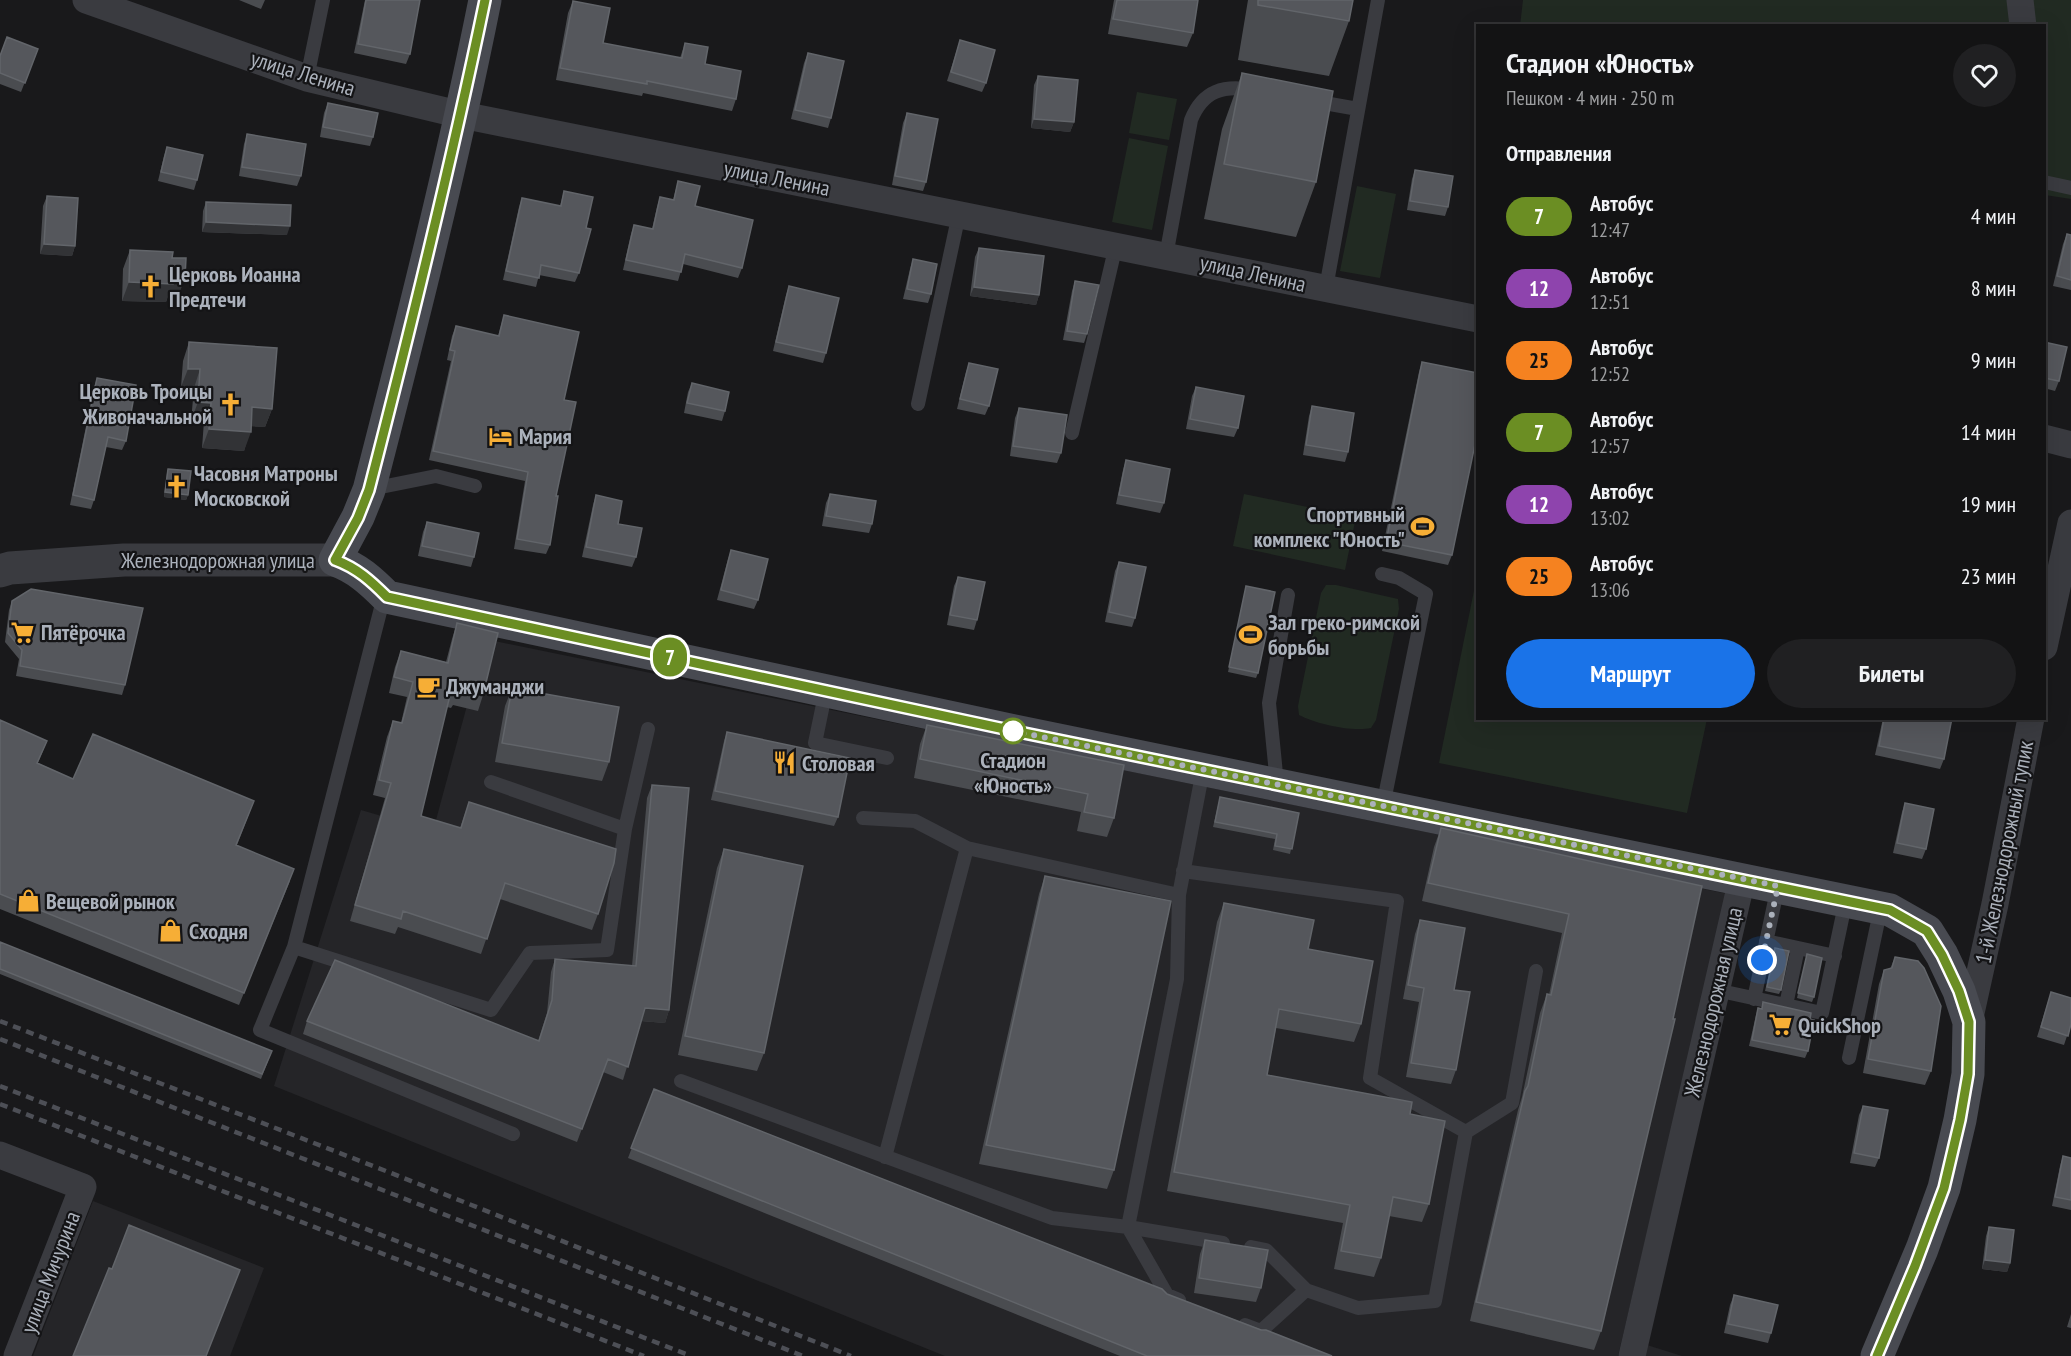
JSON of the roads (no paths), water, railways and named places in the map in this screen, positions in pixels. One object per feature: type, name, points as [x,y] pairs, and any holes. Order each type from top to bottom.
[{"type":"main road","points":[[335,560],[358,518],[369,490],[462,115],[485,0]]},
{"type":"main road","name":"Железнодорожная улица","points":[[335,560],[352,566],[368,577],[387,597],[1203,770],[1742,879]]},
{"type":"main road","points":[[1742,879],[1881,907],[1927,931],[1942,955],[1959,991],[1969,1022],[1968,1074],[1944,1188],[1922,1249],[1877,1356]]},
{"type":"street","name":"улица Ленина","points":[[86,0],[307,78],[462,115],[1476,319]]},
{"type":"street","points":[[2020,0],[2023,24]]},
{"type":"street","points":[[2046,439],[2071,445]]},
{"type":"street","points":[[2046,638],[2071,523]]},
{"type":"street","name":"Железнодорожная улица","points":[[0,571],[10,568],[124,560],[335,560]]},
{"type":"street","name":"1-й Железнодорожный тупик","points":[[1969,1022],[1995,904],[2031,720]]},
{"type":"street","name":"Железнодорожная улица","points":[[1632,1356],[1742,879]]},
{"type":"street","name":"улица Мичурина","points":[[0,1155],[83,1187],[17,1356]]},
{"type":"lane","points":[[307,78],[323,0]]},
{"type":"lane","points":[[1326,288],[1378,0]]},
{"type":"lane","points":[[1166,256],[1191,120],[1195,110],[1204,100],[1227,87],[1270,93]]},
{"type":"lane","points":[[1303,99],[1358,109]]},
{"type":"lane","points":[[2046,182],[2071,188]]},
{"type":"lane","points":[[918,404],[959,214]]},
{"type":"lane","points":[[1072,433],[1116,245]]},
{"type":"lane","points":[[369,490],[436,476],[475,486]]},
{"type":"lane","points":[[1382,574],[1399,578],[1426,594],[1383,806]]},
{"type":"lane","points":[[1277,784],[1269,703],[1288,595]]},
{"type":"lane","points":[[387,597],[381,608],[294,947],[260,1030],[513,1134]]},
{"type":"lane","points":[[826,690],[815,743],[888,759]]},
{"type":"lane","points":[[294,947],[491,1010],[530,953],[607,950],[625,829],[648,729]]},
{"type":"lane","points":[[1188,1303],[1167,1295],[1128,1227],[1177,979],[1179,895],[1203,770]]},
{"type":"lane","points":[[490,782],[625,829]]},
{"type":"lane","points":[[863,818],[915,821],[967,848],[1179,895]]},
{"type":"lane","points":[[885,1156],[967,848]]},
{"type":"lane","points":[[1183,871],[1398,901],[1370,1078],[1466,1132]]},
{"type":"lane","points":[[1754,999],[1778,886]]},
{"type":"lane","points":[[1716,990],[1822,1013],[1846,900]]},
{"type":"lane","points":[[1849,1058],[1881,907]]},
{"type":"lane","points":[[1766,941],[1834,956]]},
{"type":"lane","points":[[1786,1005],[1798,948]]},
{"type":"lane","points":[[681,1081],[1052,1218],[1128,1227],[1266,1250],[1306,1290],[1358,1308],[1435,1301],[1466,1132],[1512,1102],[1536,971]]},
{"type":"lane","points":[[1229,1319],[1261,1331],[1306,1290]]},
{"type":"railway","points":[[0,1021],[851,1356]]},
{"type":"railway","points":[[0,1039],[803,1356]]},
{"type":"railway","points":[[0,1086],[691,1356]]},
{"type":"railway","points":[[0,1104],[644,1356]]},
{"type":"place","name":"Церковь Иоанна Предтечи","points":[[151,287]]},
{"type":"place","name":"Церковь Троицы Живоначальной","points":[[230,404]]},
{"type":"place","name":"Мария","points":[[501,436]]},
{"type":"place","name":"Часовня Матроны Московской","points":[[176,486]]},
{"type":"place","name":"Спортивный комплекс \"Юность\"","points":[[1423,527]]},
{"type":"place","name":"Пятёрочка","points":[[23,632]]},
{"type":"place","name":"Зал греко-римской борьбы","points":[[1250,635]]},
{"type":"place","name":"Джуманджи","points":[[428,686]]},
{"type":"place","name":"Стадион «Юность»","points":[[1013,731]]},
{"type":"place","name":"Столовая","points":[[784,763]]},
{"type":"place","name":"Вещевой рынок","points":[[28,901]]},
{"type":"place","name":"Сходня","points":[[171,931]]},
{"type":"place","name":"QuickShop","points":[[1780,1025]]}]
